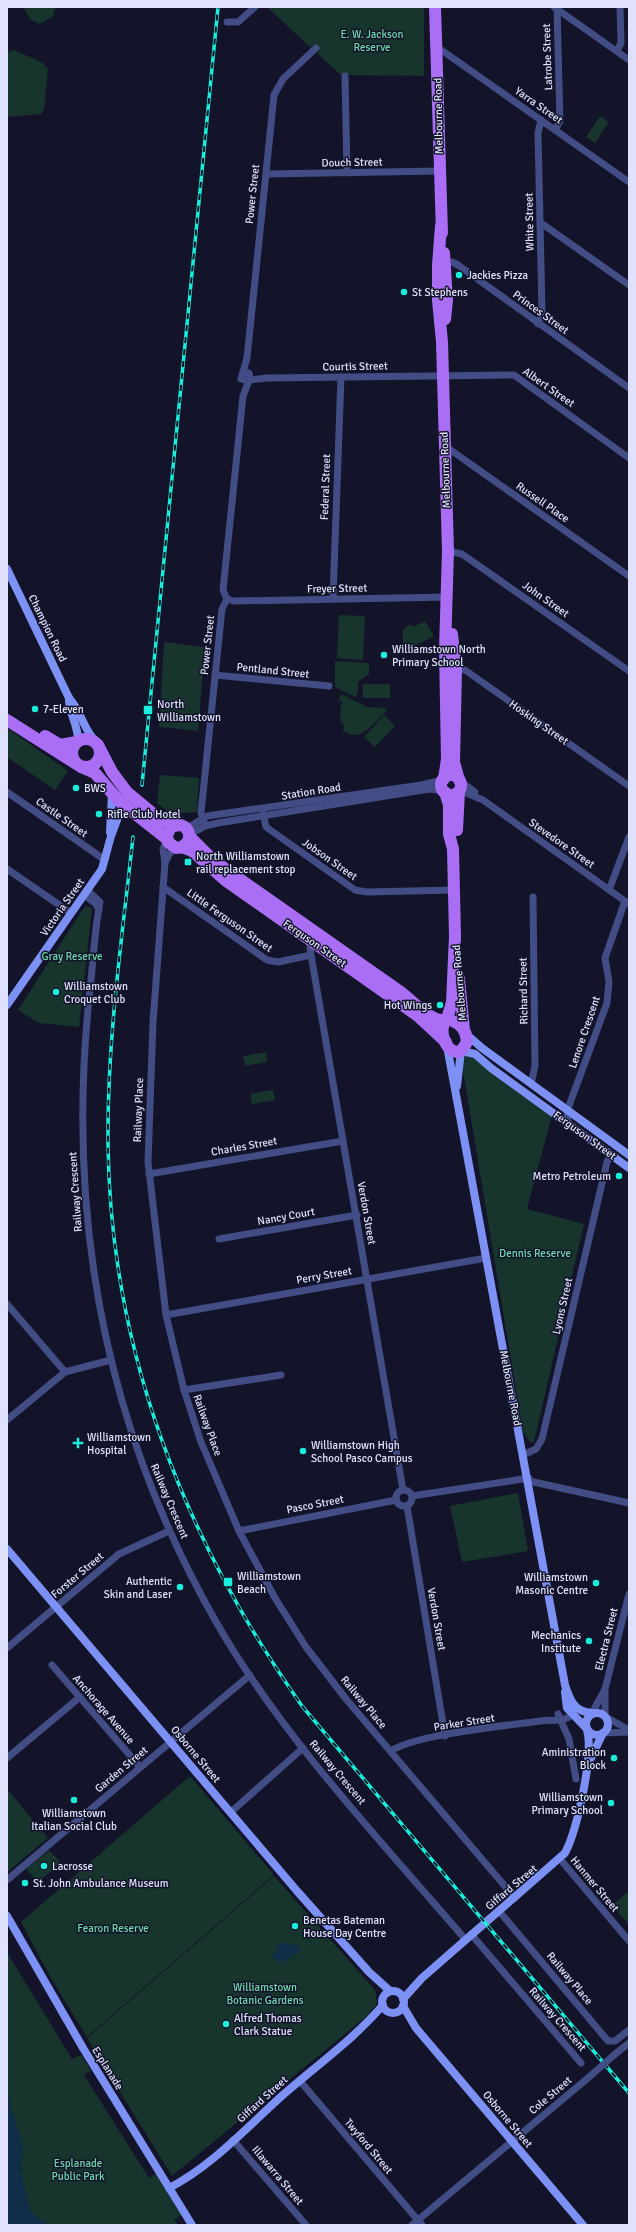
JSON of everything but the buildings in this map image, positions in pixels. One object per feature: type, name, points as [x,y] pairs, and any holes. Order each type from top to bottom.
[{"type":"main road","name":"Melbourne Road","points":[[435,7],[442,262],[438,305],[442,342],[448,597],[454,759],[459,786],[457,836],[453,849]]},
{"type":"main road","name":"Melbourne Road","points":[[446,1044],[443,1031],[452,1002],[455,936],[453,849],[449,834],[449,805],[444,786],[447,759],[451,669]]},
{"type":"main road","points":[[7,712],[58,744],[66,745],[86,739],[97,744],[124,789],[137,802],[162,821],[186,831]]},
{"type":"main road","name":"Ferguson Street","points":[[7,720],[80,766],[95,773],[112,795],[173,844],[192,852],[214,871],[430,1016],[439,1020],[447,1019],[457,1024],[465,1032]]},
{"type":"main road","points":[[77,742],[73,747],[72,756],[80,766],[90,767],[97,762],[101,754],[97,744]]},
{"type":"main road","points":[[452,776],[459,786],[451,795],[444,786],[452,776]]},
{"type":"main road","points":[[169,829],[186,831],[188,843],[173,844],[169,829]]},
{"type":"main road","name":"Ferguson Street","points":[[186,831],[214,861],[418,1016],[454,1052],[461,1051]]},
{"type":"main road","name":"Melbourne Road","points":[[455,936],[467,1042],[461,1051]]},
{"type":"street","points":[[228,22],[239,21],[255,7]]},
{"type":"street","points":[[616,52],[621,43],[620,7]]},
{"type":"street","points":[[556,8],[629,60]]},
{"type":"street","name":"Latrobe Street","points":[[556,8],[560,121],[556,130]]},
{"type":"street","name":"Yarra Street","points":[[437,47],[629,182]]},
{"type":"street","name":"Power Street","points":[[205,826],[203,818],[204,780],[222,609],[227,599],[223,590],[267,174],[274,92],[283,79],[316,48]]},
{"type":"street","points":[[345,76],[347,173]]},
{"type":"street","name":"White Street","points":[[538,324],[542,312],[538,133],[541,120]]},
{"type":"street","name":"Douch Street","points":[[267,174],[439,171]]},
{"type":"street","points":[[541,223],[629,285]]},
{"type":"street","name":"Princes Street","points":[[442,262],[458,265],[629,388]]},
{"type":"street","name":"Courtis Street","points":[[246,377],[267,378],[442,375]]},
{"type":"street","name":"Albert Street","points":[[442,375],[514,375],[629,458]]},
{"type":"street","name":"Federal Street","points":[[332,598],[341,377]]},
{"type":"street","name":"Russell Place","points":[[444,446],[629,576]]},
{"type":"street","name":"John Street","points":[[448,551],[462,554],[629,671]]},
{"type":"street","name":"Champion Road","points":[[7,569],[69,698],[77,707],[87,732],[97,744]]},
{"type":"street","name":"Freyer Street","points":[[227,599],[234,602],[332,598],[448,597]]},
{"type":"street","name":"Hosking Street","points":[[451,669],[465,670],[629,786]]},
{"type":"street","name":"Pentland Street","points":[[215,675],[329,686]]},
{"type":"street","name":"Champion Road","points":[[69,698],[69,704],[78,729],[77,742]]},
{"type":"street","name":"Station Road","points":[[327,803],[422,785],[444,786]]},
{"type":"street","name":"Station Road","points":[[186,831],[263,813],[444,786]]},
{"type":"street","name":"Stevedore Street","points":[[459,786],[483,800],[627,902]]},
{"type":"street","name":"Victoria Street","points":[[110,836],[123,804],[124,789]]},
{"type":"street","name":"Castle Street","points":[[7,792],[105,860]]},
{"type":"street","name":"Victoria Street","points":[[7,1005],[100,871],[105,860],[110,836],[112,795]]},
{"type":"street","name":"Station Road","points":[[186,831],[203,818],[263,813]]},
{"type":"street","name":"Jobson Street","points":[[263,813],[264,824],[268,829],[355,890],[367,892],[454,890]]},
{"type":"street","points":[[609,890],[629,837]]},
{"type":"street","points":[[165,863],[171,852],[173,844]]},
{"type":"street","name":"Railway Place","points":[[173,844],[163,849],[163,860],[165,863],[149,1085],[149,1174],[166,1315],[184,1390],[201,1442],[239,1531],[275,1598],[306,1647],[346,1699],[515,1898]]},
{"type":"street","points":[[7,869],[71,913]]},
{"type":"street","name":"Little Ferguson Street","points":[[163,887],[267,960],[278,962],[311,955]]},
{"type":"street","name":"Railway Crescent","points":[[85,893],[100,900],[86,1031],[82,1148],[84,1193],[90,1245],[102,1327],[111,1360],[141,1460],[169,1531],[219,1627],[250,1674],[304,1748],[468,1937],[581,2063]]},
{"type":"street","name":"Richard Street","points":[[531,1084],[536,1066],[533,897]]},
{"type":"street","name":"Lenore Crescent","points":[[568,1123],[567,1111],[607,1003],[608,982],[605,958],[627,902]]},
{"type":"street","name":"Verdon Street","points":[[314,937],[311,955],[357,1215],[403,1490]]},
{"type":"street","name":"Ferguson Street","points":[[465,1032],[474,1042],[629,1155]]},
{"type":"street","name":"Melbourne Road","points":[[446,1044],[457,1092],[486,1258],[529,1480],[565,1685],[571,1710]]},
{"type":"street","name":"Ferguson Street","points":[[461,1051],[475,1054],[491,1068],[629,1168]]},
{"type":"street","name":"Melbourne Road","points":[[457,1092],[461,1051]]},
{"type":"street","name":"Charles Street","points":[[149,1174],[343,1141]]},
{"type":"street","name":"Lyons Street","points":[[523,1455],[536,1449],[542,1439],[610,1154]]},
{"type":"street","name":"Nancy Court","points":[[219,1239],[357,1215]]},
{"type":"street","name":"Perry Street","points":[[166,1315],[486,1258]]},
{"type":"street","points":[[7,1304],[65,1372]]},
{"type":"street","points":[[7,1420],[65,1372],[111,1360]]},
{"type":"street","points":[[184,1390],[281,1374]]},
{"type":"street","points":[[412,1496],[529,1480],[629,1503]]},
{"type":"street","points":[[403,1490],[409,1492],[412,1496],[411,1503],[406,1506],[400,1506],[396,1500],[398,1493],[403,1490]]},
{"type":"street","name":"Pasco Street","points":[[239,1531],[396,1500]]},
{"type":"street","name":"Verdon Street","points":[[406,1506],[445,1736]]},
{"type":"street","name":"Forster Street","points":[[7,1648],[119,1554],[169,1531]]},
{"type":"street","name":"Osborne Street","points":[[7,1549],[583,2225]]},
{"type":"street","name":"Electra Street","points":[[592,1713],[605,1689],[629,1594]]},
{"type":"street","name":"Anchorage Avenue","points":[[52,1665],[140,1767]]},
{"type":"street","name":"Garden Street","points":[[7,1880],[250,1674]]},
{"type":"street","name":"Electra Street","points":[[605,1689],[606,1717]]},
{"type":"street","points":[[7,1758],[80,1697]]},
{"type":"street","points":[[571,1710],[600,1713],[629,1731]]},
{"type":"street","points":[[571,1710],[594,1735],[629,1731]]},
{"type":"street","name":"Parker Street","points":[[391,1751],[400,1746],[445,1736],[543,1721],[559,1717],[571,1710]]},
{"type":"street","points":[[560,1859],[566,1851],[571,1836],[589,1762],[590,1743],[586,1719],[592,1713]]},
{"type":"street","points":[[559,1717],[569,1739],[576,1779]]},
{"type":"street","points":[[589,1762],[608,1726],[606,1717]]},
{"type":"street","points":[[231,1812],[304,1748]]},
{"type":"street","name":"Giffard Street","points":[[169,2188],[190,2178],[300,2081],[560,1859]]},
{"type":"street","name":"Hanmer Street","points":[[560,1859],[629,1941]]},
{"type":"street","name":"Railway Place","points":[[499,1911],[608,2041],[615,2041],[629,2030]]},
{"type":"street","name":"Esplanade","points":[[8,1917],[51,1995],[192,2225]]},
{"type":"street","name":"Cole Street","points":[[417,2223],[629,2043]]},
{"type":"street","name":"Twyford Street","points":[[300,2081],[417,2223]]},
{"type":"street","name":"Illawarra Street","points":[[234,2140],[306,2225]]},
{"type":"green space","points":[[23,7],[59,7],[54,10],[53,16],[40,24],[31,20]]},
{"type":"green space","name":"E. W. Jackson Reserve","points":[[267,7],[424,7],[424,76],[341,75],[317,53],[319,51],[314,45],[310,47]]},
{"type":"green space","points":[[14,50],[43,63],[48,69],[44,109],[41,114],[7,117],[7,53]]},
{"type":"green space","points":[[600,116],[609,122],[595,143],[586,137]]},
{"type":"green space","points":[[339,615],[365,616],[363,660],[337,658]]},
{"type":"green space","points":[[425,621],[434,636],[407,650],[403,643],[403,630],[410,624],[413,627]]},
{"type":"green space","points":[[164,642],[205,647],[198,731],[159,727]]},
{"type":"green space","points":[[335,661],[369,663],[369,674],[358,682],[358,693],[355,697],[335,687]]},
{"type":"green space","points":[[363,684],[390,684],[390,698],[363,698]]},
{"type":"green space","points":[[341,694],[367,707],[385,708],[387,710],[372,726],[363,732],[355,735],[350,734],[343,731],[344,725],[340,720],[341,704],[343,704],[339,699]]},
{"type":"green space","points":[[384,715],[395,726],[375,747],[364,737]]},
{"type":"green space","points":[[7,728],[68,771],[55,790],[7,757]]},
{"type":"green space","points":[[160,775],[199,778],[197,812],[171,814],[157,803]]},
{"type":"green space","name":"Williamstown Croquet Club","points":[[85,906],[92,908],[79,1027],[39,1023],[18,1010]]},
{"type":"green space","points":[[266,1052],[267,1062],[245,1066],[243,1056]]},
{"type":"green space","name":"Dennis Reserve","points":[[465,1055],[471,1056],[552,1115],[527,1209],[584,1224],[534,1442],[531,1443],[523,1432],[463,1071]]},
{"type":"green space","points":[[273,1090],[275,1100],[252,1104],[250,1094]]},
{"type":"green space","points":[[518,1493],[528,1551],[462,1562],[450,1506]]},
{"type":"green space","name":"Fearon Reserve","points":[[190,1776],[274,1875],[87,2037],[52,1980],[21,1922]]},
{"type":"green space","points":[[7,1789],[48,1838],[7,1872]]},
{"type":"green space","name":"Lacrosse","points":[[49,1850],[61,1863],[38,1882],[26,1869]]},
{"type":"green space","name":"Williamstown Botanic Gardens","points":[[274,1876],[375,1990],[377,2003],[368,2015],[172,2176],[87,2038]]},
{"type":"green space","points":[[629,1891],[629,1925],[612,1905]]},
{"type":"green space","name":"Esplanade Public Park","points":[[8,1954],[72,2059],[81,2055],[91,2071],[84,2075],[149,2178],[156,2174],[181,2215],[174,2220],[178,2225],[48,2225],[34,2216],[28,2204],[23,2187],[21,2169],[22,2155],[7,2092]]},
{"type":"water","points":[[285,1942],[300,1947],[299,1952],[282,1963],[276,1960],[272,1955],[278,1950],[279,1944]]},
{"type":"water","points":[[7,2092],[23,2148],[20,2168],[29,2207],[34,2215],[48,2225],[7,2225]]},
{"type":"railway","points":[[142,785],[218,7]]},
{"type":"railway","points":[[133,837],[120,951],[110,1066],[108,1143],[112,1219],[123,1294],[139,1368],[162,1439],[189,1509],[222,1577],[260,1642],[302,1706],[629,2093]]},
{"type":"place","name":"Jackies Pizza","points":[[459,275]]},
{"type":"place","name":"St Stephens","points":[[404,292]]},
{"type":"place","name":"Williamstown North Primary School","points":[[384,655]]},
{"type":"place","name":"7-Eleven","points":[[35,709]]},
{"type":"place","name":"North Williamstown","points":[[148,710]]},
{"type":"place","name":"BWS","points":[[76,788]]},
{"type":"place","name":"Rifle Club Hotel","points":[[99,814]]},
{"type":"place","name":"North Williamstown rail replacement stop","points":[[188,862]]},
{"type":"place","name":"Williamstown Croquet Club","points":[[56,992]]},
{"type":"place","name":"Hot Wings","points":[[440,1005]]},
{"type":"place","name":"Metro Petroleum","points":[[619,1176]]},
{"type":"place","name":"Williamstown Hospital","points":[[78,1443]]},
{"type":"place","name":"Williamstown High School Pasco Campus","points":[[303,1451]]},
{"type":"place","name":"Williamstown Beach","points":[[228,1582]]},
{"type":"place","name":"Williamstown Masonic Centre","points":[[596,1583]]},
{"type":"place","name":"Authentic Skin and Laser","points":[[180,1587]]},
{"type":"place","name":"Mechanics Institute","points":[[589,1641]]},
{"type":"place","name":"Aministration Block","points":[[614,1758]]},
{"type":"place","name":"Williamstown Italian Social Club","points":[[74,1800]]},
{"type":"place","name":"Williamstown Primary School","points":[[611,1803]]},
{"type":"place","name":"Lacrosse","points":[[44,1866]]},
{"type":"place","name":"St. John Ambulance Museum","points":[[25,1883]]},
{"type":"place","name":"Benetas Bateman House Day Centre","points":[[295,1926]]},
{"type":"place","name":"Alfred Thomas Clark Statue","points":[[226,2024]]},
{"type":"park label","name":"Gray Reserve","points":[[72,956]]}]
